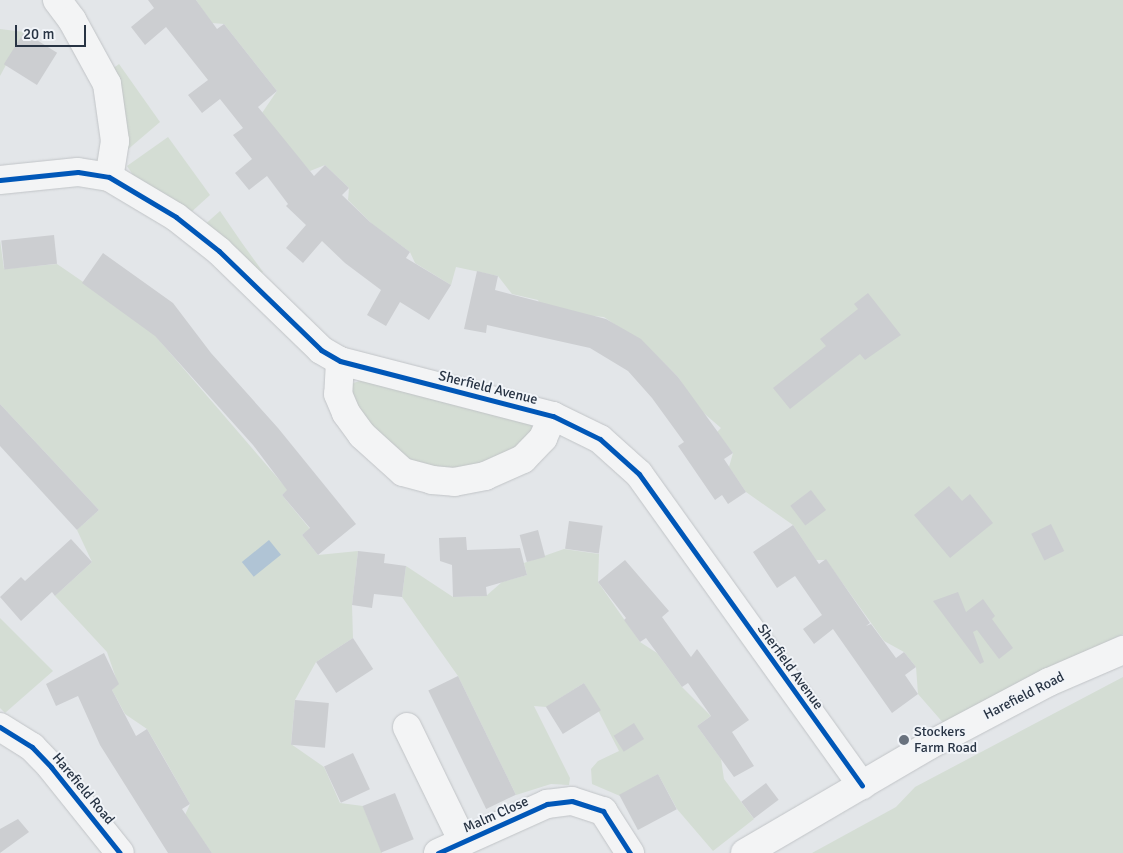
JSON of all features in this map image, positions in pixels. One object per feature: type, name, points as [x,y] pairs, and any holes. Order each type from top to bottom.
[{"type":"street","points":[[57,0],[72,20],[107,84],[115,141],[109,177]]},
{"type":"street","name":"Sherfield Avenue","points":[[0,180],[78,172],[109,177],[176,217],[219,251],[321,350],[340,361],[553,416],[600,439],[639,474],[862,785]]},
{"type":"street","name":"Sherfield Avenue","points":[[340,361],[338,394],[346,413],[362,435],[403,472],[432,480],[454,482],[485,476],[523,459],[543,438],[553,416]]},
{"type":"street","name":"Harefield Road","points":[[746,853],[862,785],[1049,682],[1123,650]]},
{"type":"street","name":"Harefield Road","points":[[0,727],[32,747],[51,767],[120,853]]},
{"type":"street","name":"Malm Close","points":[[407,727],[463,842]]},
{"type":"street","name":"Malm Close","points":[[438,853],[547,804],[572,801],[603,811],[630,853]]},
{"type":"shaded area","points":[[196,0],[1123,0],[1123,634],[945,725],[918,694],[916,667],[904,652],[884,641],[826,560],[816,560],[793,525],[746,492],[729,467],[733,453],[717,432],[721,428],[699,409],[678,377],[650,349],[604,317],[593,316],[548,324],[538,300],[512,294],[498,276],[456,267],[451,285],[415,263],[410,252],[372,224],[348,200],[349,188],[325,165],[310,171],[283,140],[262,113],[277,91],[224,24],[212,23]]},
{"type":"shaded area","points":[[0,29],[24,32],[0,76]]},
{"type":"shaded area","points":[[119,64],[160,122],[126,151],[111,70]]},
{"type":"shaded area","points":[[168,137],[210,195],[188,215],[137,181],[127,166]]},
{"type":"shaded area","points":[[220,211],[263,272],[256,275],[202,227]]},
{"type":"shaded area","points":[[0,240],[4,269],[57,264],[146,325],[288,490],[282,495],[310,529],[302,535],[318,555],[358,551],[352,605],[353,638],[316,662],[295,700],[291,744],[324,767],[340,803],[363,806],[382,853],[212,853],[185,815],[190,804],[160,751],[147,729],[125,714],[112,690],[118,684],[107,652],[55,596],[92,562],[77,530],[99,510],[0,404]]},
{"type":"shaded area","points":[[370,378],[530,419],[533,429],[527,443],[482,467],[452,472],[408,463],[371,428],[349,390],[353,383]]},
{"type":"shaded area","points":[[564,549],[599,554],[598,582],[640,642],[657,653],[682,687],[711,716],[697,726],[721,759],[724,779],[754,819],[713,851],[677,809],[658,774],[620,796],[592,784],[591,769],[598,761],[619,751],[584,683],[546,707],[534,706],[570,778],[569,785],[551,784],[516,795],[458,676],[402,597],[406,566],[453,597],[486,596],[502,582],[527,575],[524,563]]},
{"type":"shaded area","points":[[0,618],[53,671],[5,713],[0,708]]},
{"type":"shaded area","points":[[1123,677],[1123,853],[812,853],[896,807],[915,787]]},
{"type":"water","points":[[269,540],[281,555],[254,577],[242,562]]},
{"type":"building","points":[[148,0],[196,0],[217,29],[224,24],[277,91],[258,107],[314,176],[325,165],[349,188],[342,195],[370,222],[410,252],[406,258],[451,285],[429,320],[400,302],[386,326],[367,315],[381,290],[345,263],[322,241],[303,263],[286,248],[306,225],[286,206],[288,204],[267,176],[249,190],[235,173],[252,159],[233,135],[243,128],[220,99],[202,113],[188,95],[208,80],[166,27],[145,45],[131,27],[154,8]]},
{"type":"building","points":[[24,32],[57,53],[37,85],[4,64]]},
{"type":"building","points":[[54,235],[57,264],[4,269],[1,241]]},
{"type":"building","points":[[103,253],[173,303],[211,353],[278,428],[356,524],[318,555],[302,535],[310,528],[282,495],[287,490],[253,445],[155,336],[82,283]]},
{"type":"building","points":[[477,271],[498,276],[495,290],[606,319],[641,339],[678,377],[733,453],[724,459],[746,492],[728,504],[722,495],[715,500],[678,446],[684,442],[652,398],[628,371],[590,348],[487,325],[486,333],[464,329]]},
{"type":"building","points":[[868,293],[901,335],[865,360],[860,354],[790,409],[773,388],[826,346],[820,339],[858,309],[854,304]]},
{"type":"building","points":[[0,404],[99,510],[77,530],[0,446]]},
{"type":"building","points":[[949,486],[962,501],[970,494],[993,523],[950,558],[914,515]]},
{"type":"building","points":[[811,490],[826,510],[805,526],[790,506]]},
{"type":"building","points":[[569,521],[603,526],[599,553],[565,549]]},
{"type":"building","points":[[1051,524],[1064,551],[1044,561],[1031,534]]},
{"type":"building","points":[[793,525],[819,564],[826,559],[870,623],[866,626],[871,624],[896,658],[904,652],[916,667],[905,675],[918,694],[892,713],[833,629],[814,644],[803,629],[822,615],[795,576],[777,588],[753,552]]},
{"type":"building","points":[[538,530],[545,557],[527,562],[520,535]]},
{"type":"building","points":[[466,537],[467,550],[520,548],[527,575],[486,587],[487,596],[453,597],[452,565],[440,561],[439,538]]},
{"type":"building","points":[[71,539],[92,562],[55,596],[52,592],[21,621],[0,597],[21,577],[25,581]]},
{"type":"building","points":[[358,551],[385,554],[384,563],[406,566],[402,597],[374,594],[372,608],[352,605]]},
{"type":"building","points":[[625,560],[669,611],[662,617],[691,657],[697,649],[749,720],[732,732],[754,766],[734,777],[697,726],[711,716],[688,683],[682,687],[646,638],[640,642],[624,620],[626,618],[598,582]]},
{"type":"building","points":[[958,592],[966,612],[983,599],[995,616],[992,619],[1013,648],[999,659],[977,630],[973,632],[984,662],[980,664],[933,601]]},
{"type":"building","points":[[353,638],[373,669],[336,693],[316,662]]},
{"type":"building","points":[[104,653],[119,684],[112,690],[136,736],[147,729],[190,804],[182,809],[212,853],[168,853],[100,745],[78,696],[56,706],[46,684]]},
{"type":"building","points":[[458,676],[516,795],[486,809],[428,690]]},
{"type":"building","points":[[584,683],[601,710],[563,734],[546,707]]},
{"type":"building","points":[[295,700],[329,703],[325,748],[291,745]]},
{"type":"building","points":[[634,723],[644,739],[624,752],[614,736]]},
{"type":"building","points":[[353,753],[370,789],[341,803],[324,767]]},
{"type":"building","points":[[658,774],[677,809],[638,830],[619,795]]},
{"type":"building","points":[[766,783],[779,800],[754,818],[741,802]]},
{"type":"building","points":[[395,793],[414,839],[381,852],[363,806]]},
{"type":"building","points":[[18,819],[29,832],[0,853],[0,829]]},
{"type":"cycle path","points":[[0,180],[78,172],[109,177],[176,217],[219,251],[321,350],[340,361],[553,416],[600,439],[639,474],[862,785]]},
{"type":"cycle path","points":[[0,727],[32,747],[51,767],[120,853]]},
{"type":"cycle path","points":[[438,853],[547,804],[572,801],[603,811],[630,853]]},
{"type":"place","name":"Stockers Farm Road","points":[[904,740]]}]
